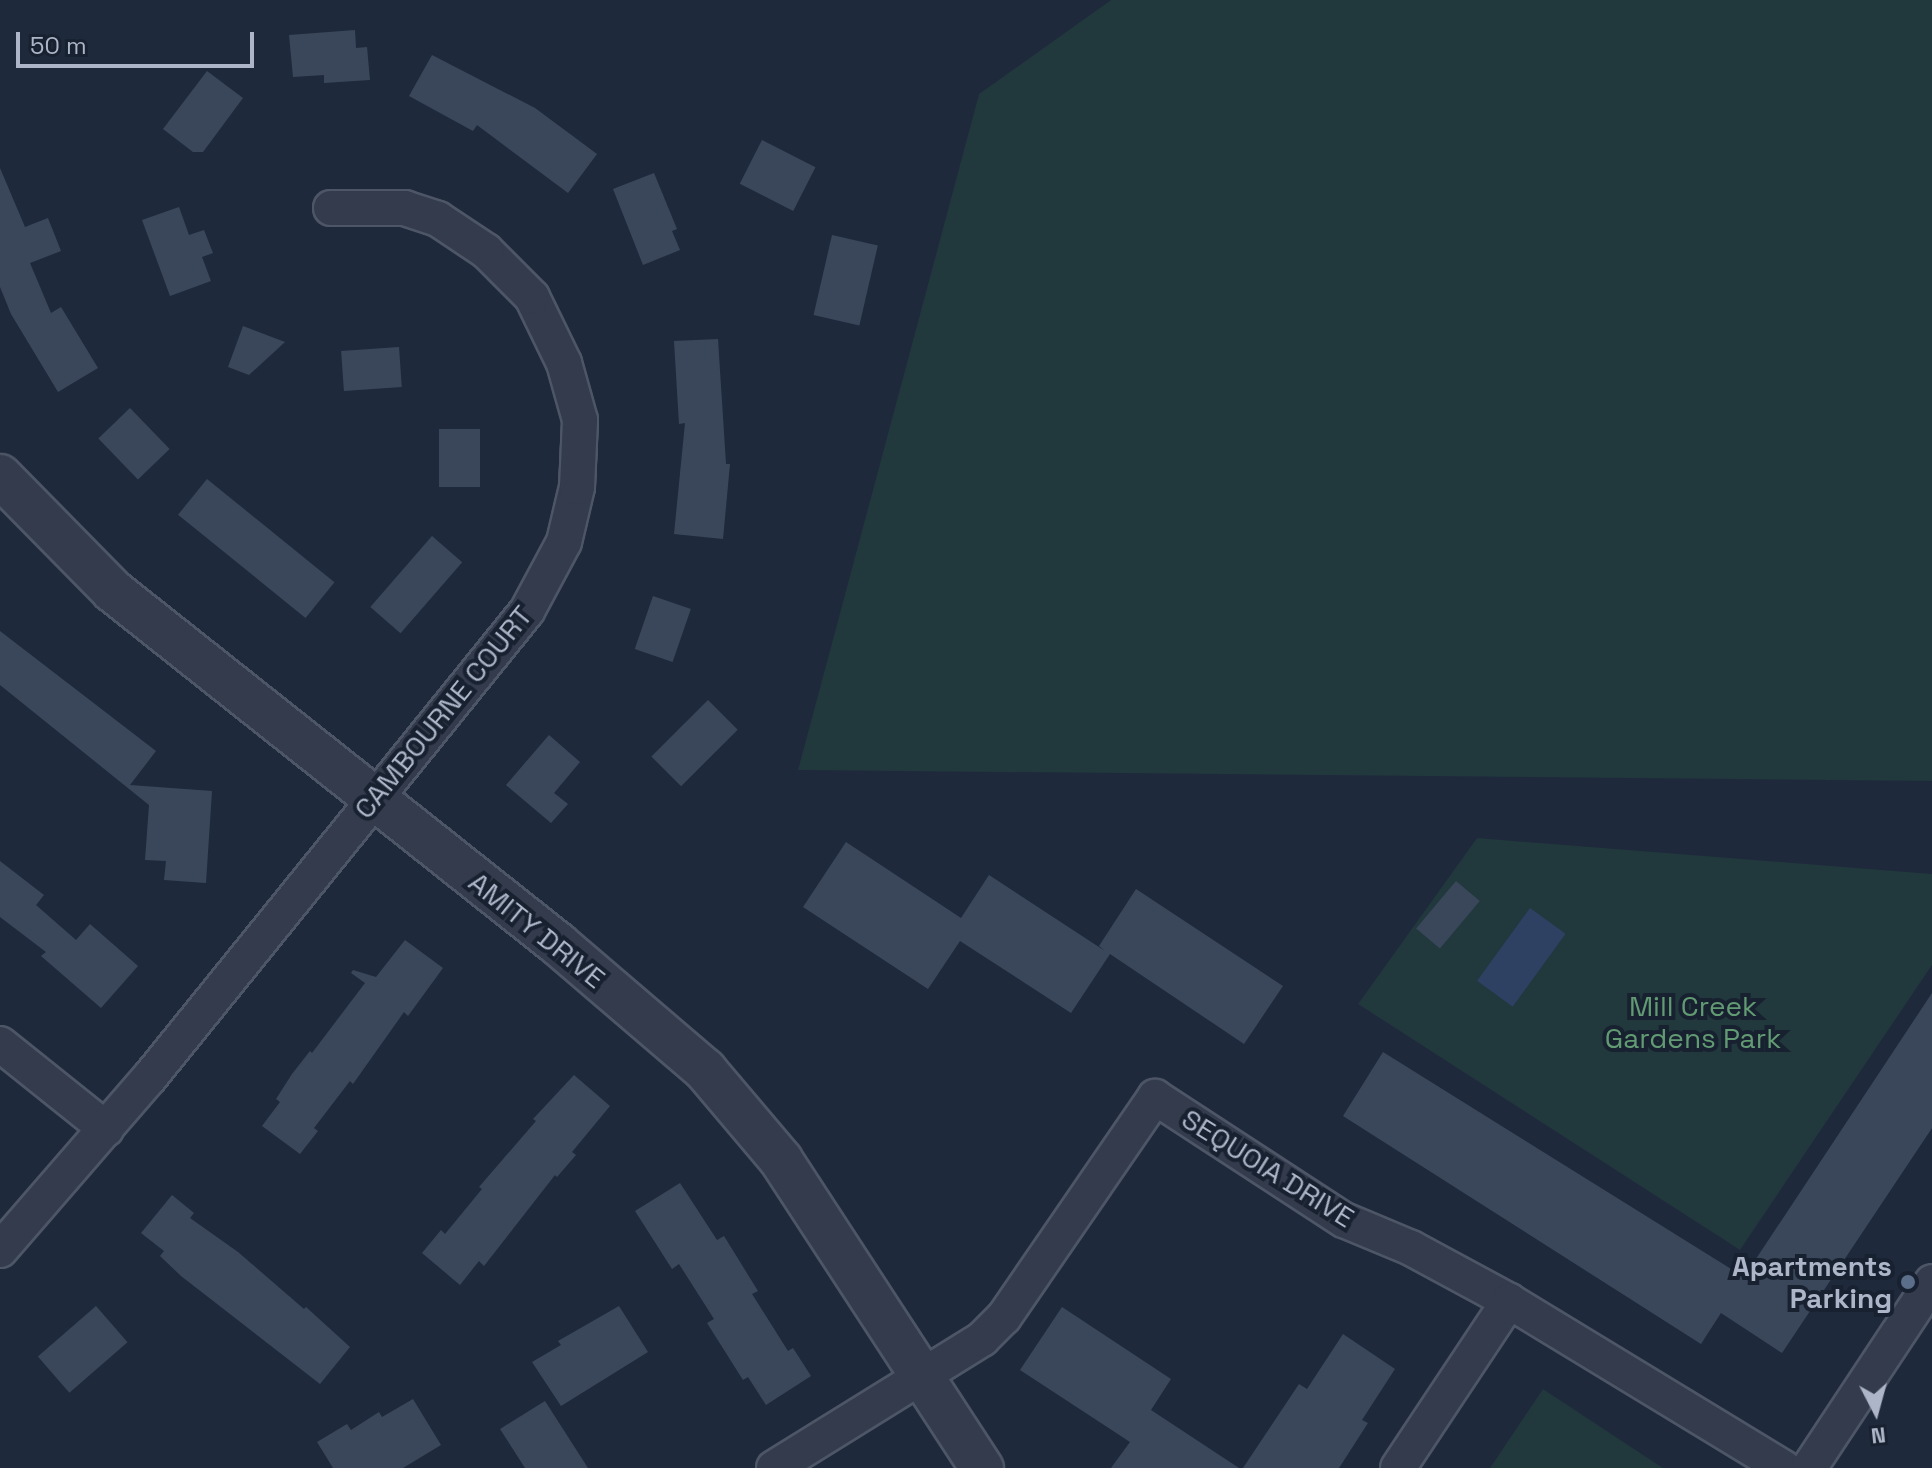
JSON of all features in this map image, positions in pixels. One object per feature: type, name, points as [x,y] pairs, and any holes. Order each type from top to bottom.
[{"type":"street","name":"CAMBOURNE COURT","points":[[0,1250],[106,1129],[527,611],[564,542],[577,487],[580,420],[564,363],[532,297],[486,251],[438,219],[405,208],[331,208]]},
{"type":"street","name":"AMITY DRIVE","points":[[0,476],[113,591],[372,800],[558,944],[705,1070],[781,1160],[982,1468]]},
{"type":"street","points":[[0,1044],[106,1129]]},
{"type":"street","name":"SEQUOIA DRIVE","points":[[922,1373],[982,1339],[1004,1317],[1155,1097],[1344,1220],[1411,1248],[1509,1301],[1784,1468]]},
{"type":"street","points":[[1809,1468],[1932,1282]]},
{"type":"street","points":[[1398,1468],[1509,1301]]},
{"type":"street","points":[[774,1468],[922,1373]]},
{"type":"green space","points":[[1111,0],[1932,0],[1932,781],[798,770],[979,94]]},
{"type":"green space","name":"Mill Creek Gardens Park","points":[[1477,838],[1932,874],[1932,965],[1740,1250],[1358,1004]]},
{"type":"green space","points":[[1543,1389],[1663,1468],[1490,1468]]},
{"type":"water","points":[[1530,908],[1566,934],[1513,1007],[1477,981]]},
{"type":"building","points":[[355,30],[356,48],[367,47],[370,80],[324,83],[324,75],[293,77],[289,35]]},
{"type":"building","points":[[432,55],[535,108],[597,154],[568,193],[477,125],[473,131],[409,96]]},
{"type":"building","points":[[207,71],[243,98],[203,152],[193,152],[163,129]]},
{"type":"building","points":[[762,140],[815,167],[793,211],[740,184]]},
{"type":"building","points":[[0,168],[25,227],[48,218],[61,251],[30,263],[51,313],[61,307],[98,368],[58,392],[11,314],[0,287]]},
{"type":"building","points":[[654,173],[677,229],[672,231],[680,250],[643,265],[613,189]]},
{"type":"building","points":[[179,207],[189,235],[204,230],[213,253],[202,257],[211,281],[170,296],[142,220]]},
{"type":"building","points":[[832,235],[878,246],[859,325],[814,315]]},
{"type":"building","points":[[243,326],[285,342],[249,375],[228,367]]},
{"type":"building","points":[[718,339],[726,464],[730,464],[723,539],[674,534],[685,423],[679,424],[674,341]]},
{"type":"building","points":[[399,347],[402,387],[344,391],[341,351]]},
{"type":"building","points":[[130,408],[170,449],[138,480],[98,439]]},
{"type":"building","points":[[439,429],[480,429],[480,487],[439,487]]},
{"type":"building","points":[[207,479],[334,582],[306,618],[178,515]]},
{"type":"building","points":[[432,536],[462,562],[401,633],[370,607]]},
{"type":"building","points":[[653,596],[691,609],[673,662],[635,649]]},
{"type":"building","points":[[0,631],[156,751],[130,785],[212,791],[206,883],[164,880],[166,861],[145,860],[149,805],[0,685]]},
{"type":"building","points":[[708,700],[738,730],[681,786],[651,757]]},
{"type":"building","points":[[549,735],[580,762],[554,793],[568,804],[551,823],[506,785]]},
{"type":"building","points":[[846,842],[961,918],[989,875],[1105,951],[1099,946],[1136,889],[1283,986],[1244,1044],[1110,954],[1071,1013],[960,941],[928,989],[803,907]]},
{"type":"building","points":[[0,861],[44,895],[36,905],[76,940],[90,924],[138,966],[101,1008],[41,956],[46,952],[0,917]]},
{"type":"building","points":[[1456,881],[1480,901],[1440,948],[1416,928]]},
{"type":"building","points":[[405,940],[443,968],[408,1016],[404,1012],[353,1084],[350,1081],[314,1128],[318,1131],[300,1154],[262,1126],[280,1102],[276,1099],[292,1074],[310,1051],[312,1053],[365,983],[351,973],[353,970],[376,977]]},
{"type":"building","points":[[1932,993],[1932,1128],[1782,1353],[1721,1313],[1701,1344],[1343,1116],[1383,1052],[1744,1277]]},
{"type":"building","points":[[574,1075],[610,1106],[572,1152],[576,1155],[557,1177],[555,1175],[484,1266],[479,1261],[460,1285],[422,1253],[441,1230],[445,1234],[482,1189],[479,1187],[536,1121],[533,1119]]},
{"type":"building","points":[[680,1183],[717,1240],[724,1236],[758,1291],[752,1294],[788,1351],[793,1348],[811,1376],[766,1405],[748,1377],[743,1380],[707,1323],[714,1319],[679,1264],[672,1269],[635,1211]]},
{"type":"building","points":[[172,1195],[194,1213],[190,1218],[238,1252],[350,1347],[320,1384],[181,1276],[160,1256],[164,1251],[141,1233]]},
{"type":"building","points":[[96,1306],[127,1342],[69,1393],[38,1357]]},
{"type":"building","points":[[619,1306],[648,1352],[561,1406],[532,1362],[561,1345],[558,1341]]},
{"type":"building","points":[[1062,1307],[1171,1379],[1151,1410],[1239,1468],[1111,1468],[1130,1442],[1020,1370]]},
{"type":"building","points":[[1343,1334],[1395,1369],[1362,1420],[1368,1423],[1339,1468],[1243,1468],[1299,1384],[1307,1389]]},
{"type":"building","points":[[413,1399],[441,1445],[403,1468],[333,1468],[317,1442],[347,1424],[351,1430],[379,1412],[382,1417]]},
{"type":"building","points":[[545,1401],[588,1468],[525,1468],[500,1429]]},
{"type":"place","name":"Apartments Parking","points":[[1908,1282]]}]
